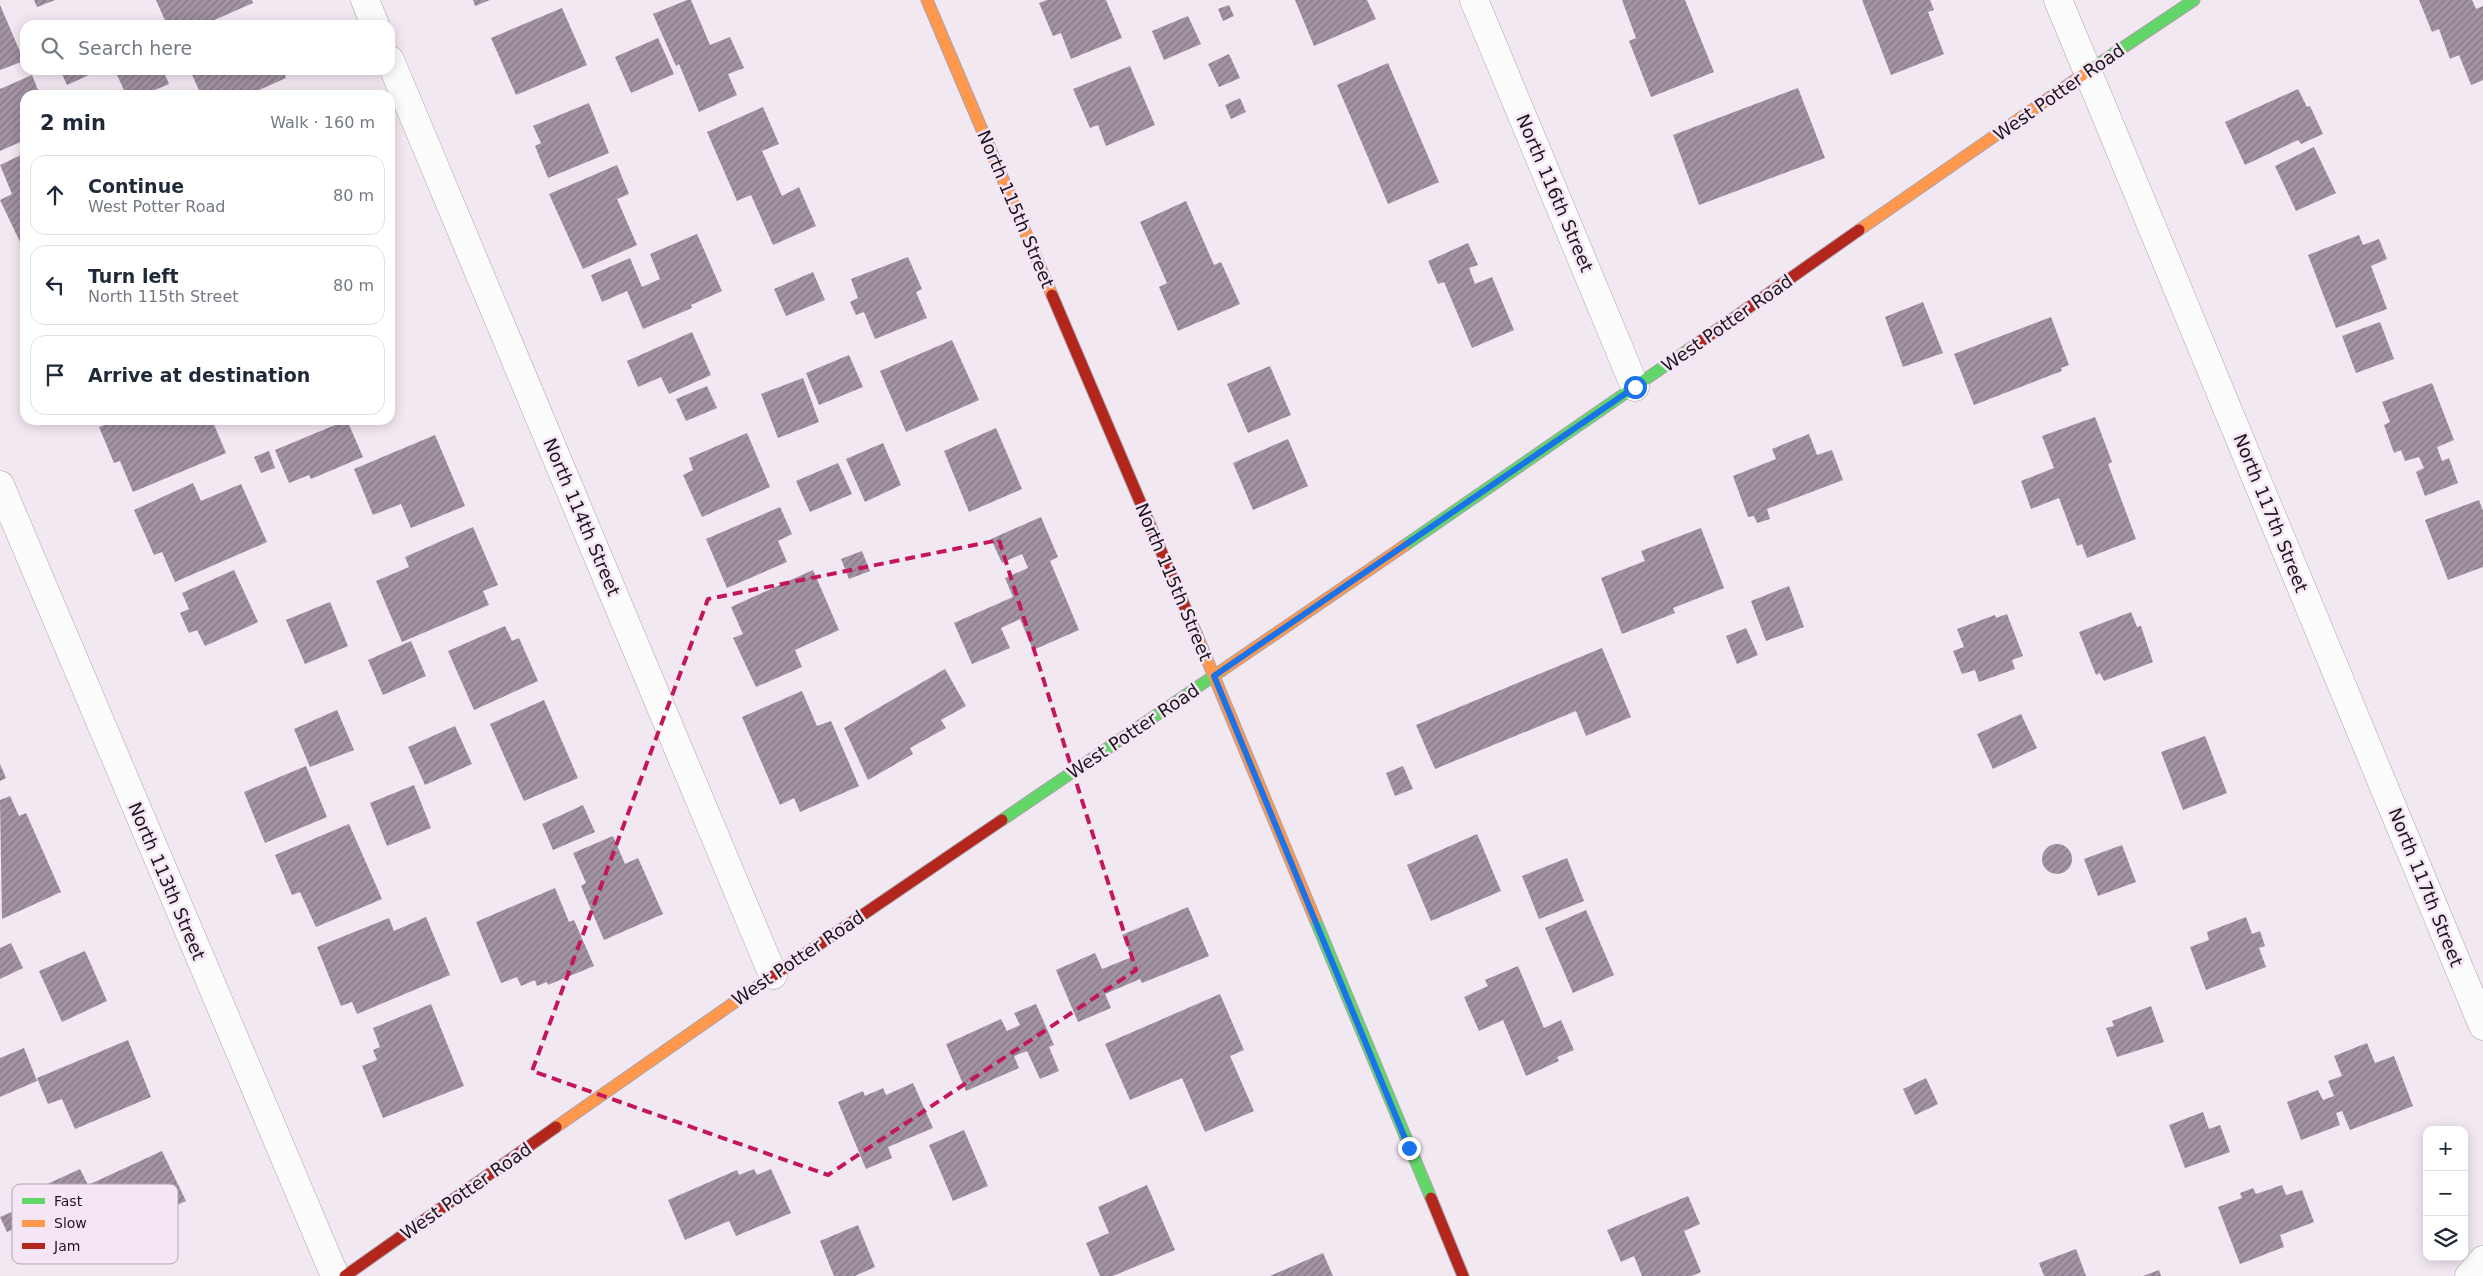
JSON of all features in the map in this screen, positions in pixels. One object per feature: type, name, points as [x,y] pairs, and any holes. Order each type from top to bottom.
[{"type":"street","points":[[365,0],[373,20]]},
{"type":"street","name":"North 115th Street","points":[[927,0],[1214,676],[1462,1276]]},
{"type":"street","name":"North 116th Street","points":[[1474,0],[1635,387]]},
{"type":"street","name":"North 117th Street","points":[[2058,0],[2483,1026]]},
{"type":"street","name":"West Potter Road","points":[[345,1276],[773,975],[1214,676],[1635,387],[2088,71],[2194,0]]},
{"type":"street","name":"North 114th Street","points":[[395,72],[773,975]]},
{"type":"street","name":"North 113th Street","points":[[0,485],[335,1276]]},
{"type":"street","points":[[2469,1276],[2483,1260]]},
{"type":"highlighted area","points":[[999,540],[1136,970],[828,1175],[532,1071],[708,599]]},
{"type":"building","points":[[34,0],[55,0],[37,7]]},
{"type":"building","points":[[156,0],[252,0],[253,3],[214,20],[165,20]]},
{"type":"building","points":[[473,0],[490,0],[475,6]]},
{"type":"building","points":[[691,0],[710,45],[730,37],[744,68],[728,74],[737,95],[699,112],[679,64],[676,66],[653,14]]},
{"type":"building","points":[[1047,0],[1106,0],[1122,38],[1071,59],[1061,33],[1053,36],[1039,3]]},
{"type":"building","points":[[1295,0],[1367,0],[1376,19],[1314,46]]},
{"type":"building","points":[[1622,0],[1685,0],[1714,72],[1651,97],[1629,41],[1636,38]]},
{"type":"building","points":[[1862,0],[1930,0],[1934,10],[1928,12],[1944,54],[1891,75]]},
{"type":"building","points":[[2419,0],[2472,0],[2476,9],[2483,6],[2483,80],[2471,85],[2459,55],[2450,59],[2439,29],[2432,32]]},
{"type":"building","points":[[0,5],[20,52],[20,62],[0,70]]},
{"type":"building","points":[[1229,5],[1234,16],[1223,21],[1218,9]]},
{"type":"building","points":[[562,8],[587,65],[516,95],[491,38]]},
{"type":"building","points":[[1188,16],[1201,44],[1164,60],[1152,31]]},
{"type":"building","points":[[658,38],[674,74],[631,93],[615,57]]},
{"type":"building","points":[[1229,54],[1240,78],[1219,87],[1208,64]]},
{"type":"building","points":[[1388,63],[1439,182],[1388,204],[1337,85]]},
{"type":"building","points":[[1130,66],[1155,125],[1106,146],[1098,125],[1090,128],[1073,89]]},
{"type":"building","points":[[32,75],[38,90],[20,90],[20,142],[0,151],[0,89]]},
{"type":"building","points":[[62,75],[89,75],[67,85]]},
{"type":"building","points":[[117,75],[165,75],[169,84],[155,90],[124,90]]},
{"type":"building","points":[[192,75],[285,75],[286,78],[259,90],[199,90]]},
{"type":"building","points":[[1798,88],[1825,158],[1699,205],[1673,135]]},
{"type":"building","points":[[2298,89],[2307,107],[2310,106],[2323,134],[2301,144],[2298,140],[2245,165],[2225,122]]},
{"type":"building","points":[[1240,98],[1246,112],[1231,119],[1225,105]]},
{"type":"building","points":[[589,103],[609,153],[548,178],[535,146],[541,143],[533,126]]},
{"type":"building","points":[[763,107],[779,144],[762,151],[782,196],[799,187],[816,226],[773,245],[751,195],[737,201],[707,132]]},
{"type":"building","points":[[2314,147],[2336,193],[2296,211],[2275,166]]},
{"type":"building","points":[[20,155],[20,242],[0,200],[12,194],[0,165]]},
{"type":"building","points":[[617,165],[629,194],[617,199],[637,245],[583,269],[549,194]]},
{"type":"building","points":[[1186,201],[1214,265],[1221,262],[1240,304],[1178,331],[1159,287],[1167,283],[1140,222]]},
{"type":"building","points":[[697,234],[722,291],[691,305],[692,308],[643,329],[627,291],[602,302],[591,275],[630,258],[642,287],[660,279],[650,254]]},
{"type":"building","points":[[2359,235],[2363,245],[2379,239],[2387,259],[2371,266],[2387,309],[2336,328],[2308,255]]},
{"type":"building","points":[[1468,243],[1478,265],[1469,268],[1475,284],[1492,277],[1514,330],[1472,348],[1444,282],[1438,284],[1428,261]]},
{"type":"building","points":[[908,257],[922,289],[916,292],[927,318],[875,339],[864,312],[856,315],[850,302],[858,298],[851,279]]},
{"type":"building","points":[[813,272],[825,300],[786,316],[774,289]]},
{"type":"building","points":[[1923,302],[1943,353],[1903,367],[1885,317]]},
{"type":"building","points":[[2051,317],[2069,365],[2061,368],[2062,371],[1974,405],[1954,354]]},
{"type":"building","points":[[2380,322],[2394,359],[2356,373],[2342,336]]},
{"type":"building","points":[[692,332],[711,375],[669,394],[661,377],[638,387],[627,361]]},
{"type":"building","points":[[952,340],[979,400],[906,432],[880,371]]},
{"type":"building","points":[[849,355],[863,387],[819,405],[806,373]]},
{"type":"building","points":[[1270,366],[1291,415],[1248,433],[1227,384]]},
{"type":"building","points":[[803,378],[819,422],[778,438],[761,394]]},
{"type":"building","points":[[2432,383],[2454,440],[2437,447],[2442,461],[2449,458],[2458,483],[2425,496],[2416,472],[2424,468],[2419,457],[2405,461],[2401,450],[2394,453],[2384,425],[2390,422],[2382,402]]},
{"type":"building","points":[[707,386],[717,408],[686,421],[676,399]]},
{"type":"building","points":[[2095,417],[2112,462],[2108,464],[2136,539],[2087,558],[2082,544],[2077,546],[2059,498],[2031,509],[2021,481],[2054,468],[2042,436]]},
{"type":"building","points":[[104,425],[214,425],[226,453],[133,492],[120,461],[114,463],[99,427]]},
{"type":"building","points":[[335,425],[349,425],[363,457],[311,479],[309,475],[289,483],[275,450]]},
{"type":"building","points":[[996,428],[1022,489],[969,512],[944,451]]},
{"type":"building","points":[[747,433],[770,487],[702,517],[683,475],[693,470],[689,458]]},
{"type":"building","points":[[1809,434],[1817,455],[1832,450],[1843,480],[1767,509],[1770,519],[1757,523],[1754,516],[1748,517],[1733,476],[1776,459],[1772,449]]},
{"type":"building","points":[[435,435],[465,506],[411,528],[401,504],[373,515],[354,469]]},
{"type":"building","points":[[1288,439],[1308,486],[1253,510],[1233,463]]},
{"type":"building","points":[[883,443],[901,485],[865,502],[846,459]]},
{"type":"building","points":[[269,451],[275,468],[261,473],[254,457]]},
{"type":"building","points":[[838,463],[852,494],[810,512],[796,481]]},
{"type":"building","points":[[193,483],[201,501],[241,484],[267,542],[175,582],[162,552],[154,555],[134,510]]},
{"type":"building","points":[[2479,500],[2483,511],[2483,567],[2448,580],[2425,520]]},
{"type":"building","points":[[780,507],[792,534],[778,541],[787,562],[727,588],[706,539]]},
{"type":"building","points":[[1041,517],[1058,557],[1050,561],[1079,630],[1033,650],[1020,619],[1001,628],[1010,648],[972,664],[954,623],[1013,597],[1005,578],[1028,568],[1022,554],[1002,563],[991,539]]},
{"type":"building","points":[[473,527],[498,585],[483,591],[489,605],[402,642],[376,581],[409,567],[405,557]]},
{"type":"building","points":[[1701,528],[1724,588],[1673,608],[1675,613],[1622,634],[1601,578],[1645,561],[1641,551]]},
{"type":"building","points":[[862,551],[870,571],[849,579],[841,559]]},
{"type":"building","points":[[234,570],[258,622],[205,646],[197,630],[189,633],[180,613],[189,609],[182,593]]},
{"type":"building","points":[[813,570],[839,630],[795,650],[802,667],[756,687],[733,638],[743,634],[731,607]]},
{"type":"building","points":[[1789,586],[1804,627],[1766,641],[1751,601]]},
{"type":"building","points":[[330,602],[348,646],[305,664],[286,620]]},
{"type":"building","points":[[2131,612],[2137,627],[2141,626],[2153,662],[2104,681],[2100,673],[2096,675],[2079,632]]},
{"type":"building","points":[[2007,614],[2023,656],[2012,660],[2015,669],[1979,682],[1975,670],[1962,674],[1953,651],[1964,647],[1957,629],[1995,615],[1996,618]]},
{"type":"building","points":[[505,626],[512,641],[519,638],[538,681],[474,710],[448,651]]},
{"type":"building","points":[[1746,628],[1758,655],[1737,664],[1726,636]]},
{"type":"building","points":[[411,641],[426,676],[383,695],[368,660]]},
{"type":"building","points":[[1602,648],[1631,717],[1586,736],[1576,711],[1435,769],[1416,725]]},
{"type":"building","points":[[945,669],[966,706],[941,720],[946,728],[910,748],[913,754],[868,780],[844,728]]},
{"type":"building","points":[[802,691],[817,726],[831,721],[859,786],[800,812],[794,798],[780,805],[742,717]]},
{"type":"building","points":[[544,700],[578,778],[524,801],[490,724]]},
{"type":"building","points":[[337,710],[354,750],[310,767],[294,729]]},
{"type":"building","points":[[2021,714],[2037,748],[1993,769],[1977,734]]},
{"type":"building","points":[[455,726],[472,764],[425,785],[408,747]]},
{"type":"building","points":[[2205,736],[2227,793],[2183,810],[2161,752]]},
{"type":"building","points":[[0,764],[6,778],[0,781]]},
{"type":"building","points":[[306,766],[327,817],[265,843],[244,792]]},
{"type":"building","points":[[1403,766],[1413,789],[1395,796],[1386,773]]},
{"type":"building","points":[[414,785],[431,828],[387,846],[370,803]]},
{"type":"building","points":[[10,796],[19,816],[26,813],[61,892],[2,919],[0,800]]},
{"type":"building","points":[[583,805],[595,832],[553,850],[542,824]]},
{"type":"building","points":[[349,824],[382,899],[316,927],[300,892],[292,895],[275,855]]},
{"type":"building","points":[[1477,834],[1501,891],[1431,921],[1407,865]]},
{"type":"building","points":[[613,836],[625,864],[638,858],[663,914],[604,940],[581,886],[586,883],[573,853]]},
{"type":"building","points":[[2057,844],[2068,848],[2072,859],[2068,870],[2057,874],[2046,870],[2042,859],[2046,848]]},
{"type":"building","points":[[2122,845],[2136,882],[2098,896],[2084,859]]},
{"type":"building","points":[[1567,858],[1584,901],[1539,919],[1522,876]]},
{"type":"building","points":[[555,888],[569,922],[574,920],[594,966],[548,985],[547,982],[537,986],[535,980],[521,986],[517,977],[501,983],[476,922]]},
{"type":"building","points":[[1188,907],[1209,956],[1142,983],[1140,979],[1105,994],[1111,1008],[1078,1022],[1056,970],[1095,953],[1102,969],[1132,957],[1122,935]]},
{"type":"building","points":[[1586,910],[1614,975],[1573,993],[1545,928]]},
{"type":"building","points":[[426,917],[450,975],[357,1014],[352,1002],[341,1006],[317,947],[389,918],[394,931]]},
{"type":"building","points":[[2246,917],[2252,934],[2260,931],[2265,946],[2259,948],[2266,967],[2206,990],[2190,947],[2209,940],[2207,932]]},
{"type":"building","points":[[11,943],[23,968],[0,979],[0,948]]},
{"type":"building","points":[[85,951],[107,1001],[62,1022],[39,971]]},
{"type":"building","points":[[1518,966],[1544,1028],[1561,1020],[1574,1050],[1557,1057],[1559,1061],[1526,1076],[1503,1020],[1479,1031],[1464,997],[1488,986],[1485,980]]},
{"type":"building","points":[[1220,994],[1244,1050],[1230,1056],[1254,1111],[1205,1132],[1182,1078],[1130,1100],[1105,1044]]},
{"type":"building","points":[[431,1004],[464,1086],[383,1118],[362,1066],[377,1060],[373,1050],[380,1047],[373,1028]]},
{"type":"building","points":[[1036,1004],[1054,1045],[1049,1047],[1059,1071],[1040,1079],[1027,1051],[1014,1056],[1019,1068],[966,1091],[946,1044],[1001,1019],[1007,1031],[1020,1025],[1014,1013]]},
{"type":"building","points":[[2151,1006],[2164,1042],[2117,1057],[2106,1028],[2114,1026],[2112,1021]]},
{"type":"building","points":[[128,1040],[151,1097],[75,1129],[62,1099],[48,1104],[37,1078]]},
{"type":"building","points":[[2367,1043],[2375,1063],[2394,1056],[2413,1106],[2350,1130],[2342,1111],[2336,1113],[2340,1125],[2301,1140],[2287,1102],[2318,1090],[2323,1100],[2334,1096],[2328,1081],[2342,1076],[2334,1056]]},
{"type":"building","points":[[24,1048],[37,1081],[0,1097],[0,1058]]},
{"type":"building","points":[[1926,1078],[1938,1104],[1915,1115],[1903,1089]]},
{"type":"building","points":[[913,1083],[933,1128],[888,1147],[892,1158],[866,1169],[838,1102],[863,1091],[865,1096],[883,1088],[886,1095]]},
{"type":"building","points":[[2203,1112],[2209,1129],[2220,1125],[2230,1152],[2185,1168],[2169,1125]]},
{"type":"building","points":[[964,1130],[988,1186],[953,1201],[929,1145]]},
{"type":"building","points":[[162,1151],[178,1184],[90,1184]]},
{"type":"building","points":[[80,1169],[88,1184],[47,1184]]},
{"type":"building","points":[[754,1169],[757,1175],[771,1169],[791,1213],[736,1236],[729,1221],[685,1240],[668,1200],[737,1170],[739,1175]]},
{"type":"building","points":[[178,1184],[186,1201],[178,1205]]},
{"type":"building","points":[[1147,1185],[1175,1250],[1113,1276],[1100,1276],[1086,1243],[1109,1233],[1098,1207]]},
{"type":"building","points":[[2282,1185],[2286,1195],[2302,1190],[2314,1222],[2280,1235],[2284,1247],[2240,1264],[2218,1207],[2242,1198],[2240,1193],[2253,1188],[2256,1194]]},
{"type":"building","points":[[1688,1196],[1700,1224],[1684,1231],[1701,1272],[1692,1276],[1642,1276],[1634,1256],[1621,1262],[1607,1230]]},
{"type":"building","points":[[12,1212],[12,1230],[7,1232],[0,1217]]},
{"type":"building","points":[[858,1225],[875,1267],[855,1276],[834,1276],[820,1241]]},
{"type":"building","points":[[2076,1249],[2086,1276],[2044,1276],[2039,1263]]},
{"type":"building","points":[[1323,1253],[1333,1276],[1270,1276]]},
{"type":"building","points":[[2159,1270],[2161,1276],[2143,1276]]},
{"type":"traffic: fast","points":[[2091,69],[2194,0]]},
{"type":"traffic: fast","points":[[1404,546],[1701,341]]},
{"type":"traffic: fast","points":[[1002,820],[1221,671]]},
{"type":"traffic: fast","points":[[1315,919],[1431,1198]]},
{"type":"traffic: slow","points":[[927,0],[1052,295]]},
{"type":"traffic: slow","points":[[1859,230],[2091,69]]},
{"type":"traffic: slow","points":[[1221,671],[1404,546]]},
{"type":"traffic: slow","points":[[1196,633],[1315,919]]},
{"type":"traffic: slow","points":[[556,1127],[745,995]]},
{"type":"traffic: jam","points":[[1701,341],[1859,230]]},
{"type":"traffic: jam","points":[[1052,295],[1196,633]]},
{"type":"traffic: jam","points":[[745,995],[1002,820]]},
{"type":"traffic: jam","points":[[345,1276],[556,1127]]},
{"type":"traffic: jam","points":[[1431,1198],[1463,1276]]},
{"type":"route","points":[[1409,1148],[1214,676],[1635,387]]}]
